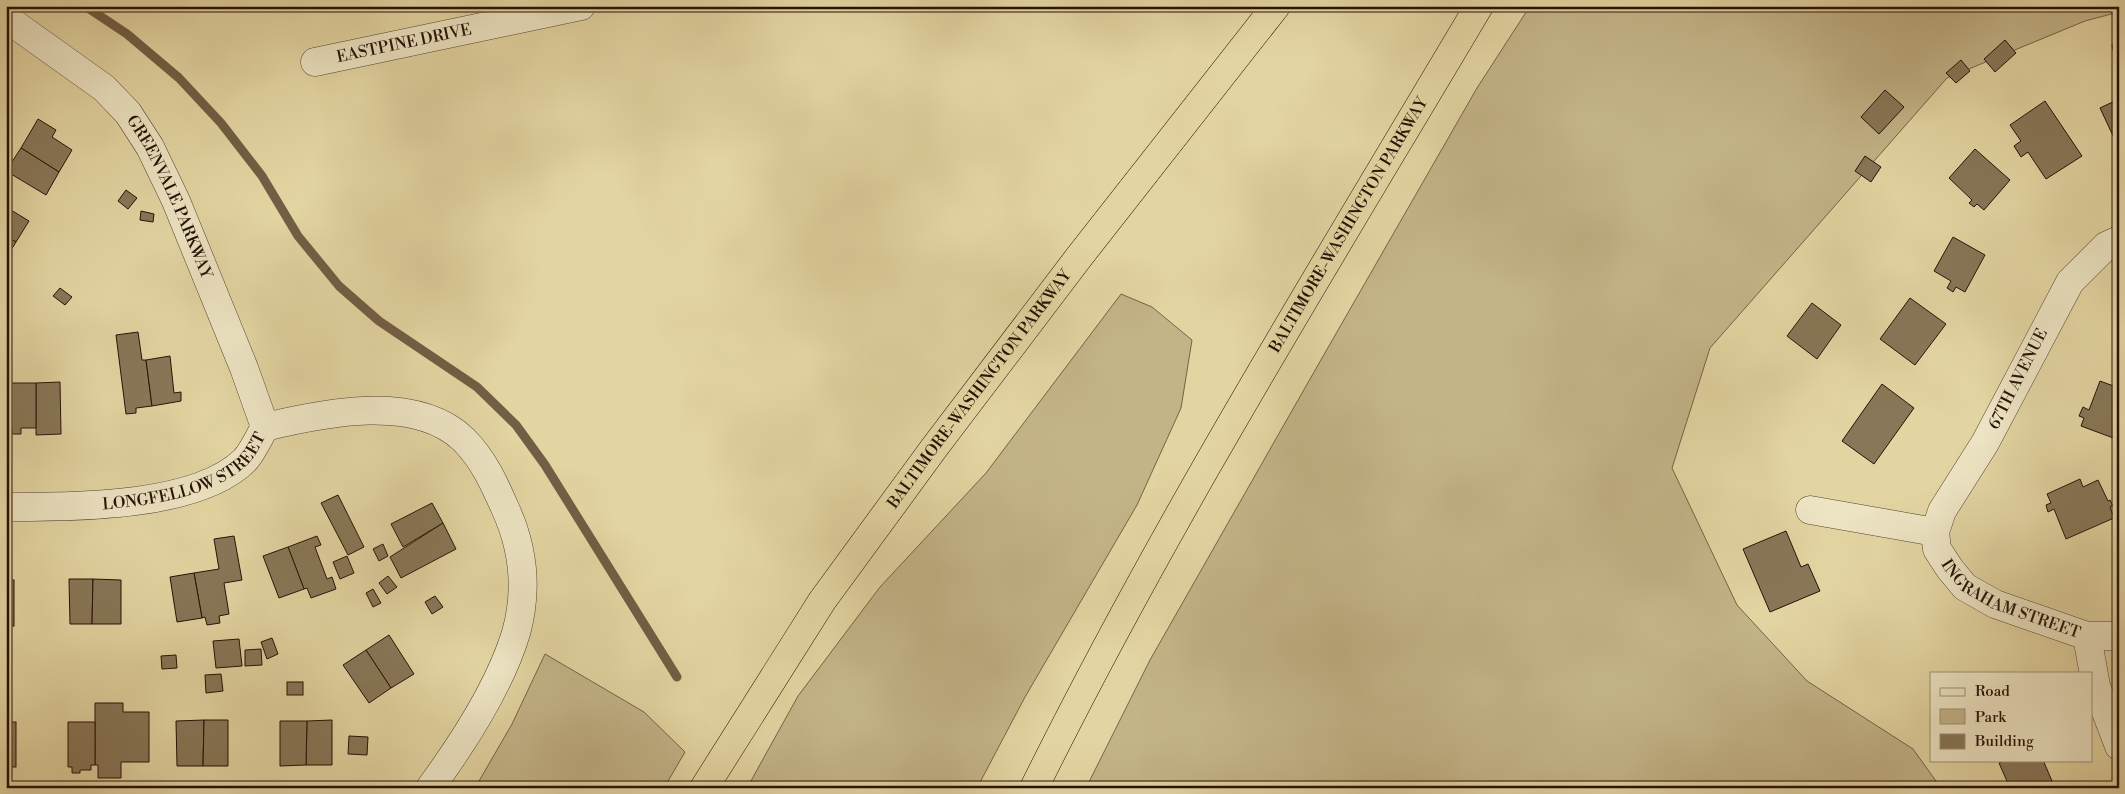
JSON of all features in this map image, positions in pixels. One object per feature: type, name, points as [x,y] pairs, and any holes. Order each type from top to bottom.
[{"type":"highway","name":"BALTIMORE-WASHINGTON PARKWAY","points":[[704,788],[827,593],[1079,257],[1276,6]]},
{"type":"highway","name":"BALTIMORE-WASHINGTON PARKWAY","points":[[1034,788],[1064,727],[1161,548],[1256,382],[1479,6]]},
{"type":"street","name":"EASTPINE DRIVE","points":[[314,62],[581,6]]},
{"type":"street","name":"GREENVALE PARKWAY","points":[[8,22],[104,88],[128,113],[150,147],[176,201],[244,368],[265,427]]},
{"type":"street","name":"67TH AVENUE","points":[[1935,532],[1942,511],[1985,443],[2070,282],[2106,246],[2119,240]]},
{"type":"street","name":"LONGFELLOW STREET","points":[[6,507],[47,507],[114,503],[180,494],[225,475],[246,459],[265,427],[306,417],[349,412],[402,412],[434,420],[464,440],[487,469],[514,526],[522,557],[523,582],[516,632],[484,704],[459,748],[430,788]]},
{"type":"street","name":"INGRAHAM STREET","points":[[1810,510],[1935,532],[1937,549],[1950,569],[1965,587],[1995,604],[2087,636],[2119,636]]},
{"type":"street","points":[[2087,636],[2096,686],[2119,746]]},
{"type":"green space","points":[[1530,6],[2119,6],[2119,12],[2085,21],[1947,78],[1710,348],[1672,468],[1737,605],[1807,681],[1913,749],[1941,788],[1086,788],[1150,660],[1477,88]]},
{"type":"green space","points":[[1121,294],[1152,307],[1192,340],[1181,408],[1137,505],[1025,697],[977,788],[747,788],[798,696],[880,587],[986,473]]},
{"type":"green space","points":[[545,654],[644,712],[685,752],[664,788],[475,788],[512,724]]},
{"type":"building","points":[[2005,40],[2016,53],[1995,72],[1984,59]]},
{"type":"building","points":[[2119,43],[2119,59],[2115,60],[2112,45]]},
{"type":"building","points":[[1961,60],[1970,71],[1956,83],[1946,73]]},
{"type":"building","points":[[1885,90],[1904,107],[1879,134],[1861,117]]},
{"type":"building","points":[[2119,99],[2119,139],[2115,140],[2100,108]]},
{"type":"building","points":[[2045,101],[2082,156],[2046,179],[2028,152],[2021,157],[2014,146],[2021,141],[2010,125]]},
{"type":"building","points":[[38,119],[56,130],[52,137],[72,150],[59,172],[21,148]]},
{"type":"building","points":[[21,148],[59,172],[46,195],[6,171]]},
{"type":"building","points":[[1975,149],[2010,180],[1984,210],[1977,204],[1974,207],[1969,203],[1972,200],[1949,178]]},
{"type":"building","points":[[1865,156],[1881,167],[1871,182],[1855,171]]},
{"type":"building","points":[[126,190],[137,198],[128,209],[118,201]]},
{"type":"building","points":[[6,207],[29,221],[16,242],[6,236]]},
{"type":"building","points":[[141,211],[154,214],[153,222],[140,220]]},
{"type":"building","points":[[6,236],[16,242],[6,258]]},
{"type":"building","points":[[1953,237],[1985,255],[1965,292],[1956,287],[1953,292],[1947,288],[1951,281],[1934,271]]},
{"type":"building","points":[[60,288],[72,297],[65,305],[53,296]]},
{"type":"building","points":[[1910,298],[1946,324],[1915,365],[1880,339]]},
{"type":"building","points":[[1812,303],[1841,325],[1817,359],[1787,336]]},
{"type":"building","points":[[138,332],[142,360],[146,360],[152,406],[136,408],[136,413],[126,414],[116,335]]},
{"type":"building","points":[[170,356],[174,393],[181,392],[181,401],[152,406],[146,360]]},
{"type":"building","points":[[2100,381],[2119,388],[2119,434],[2116,439],[2081,426],[2084,418],[2079,416],[2083,407],[2089,410]]},
{"type":"building","points":[[60,382],[61,434],[36,435],[36,383]]},
{"type":"building","points":[[9,383],[36,383],[36,428],[21,428],[21,434],[12,434],[12,429],[10,429]]},
{"type":"building","points":[[1882,384],[1914,408],[1874,464],[1842,441]]},
{"type":"building","points":[[2080,479],[2083,487],[2098,480],[2108,501],[2110,500],[2113,506],[2110,507],[2114,518],[2066,539],[2054,509],[2048,512],[2046,505],[2051,503],[2047,494]]},
{"type":"building","points":[[338,495],[364,547],[348,555],[321,503]]},
{"type":"building","points":[[432,503],[443,523],[403,547],[391,524]]},
{"type":"building","points":[[443,523],[456,549],[401,578],[390,557]]},
{"type":"building","points":[[1786,531],[1801,567],[1808,564],[1820,591],[1770,612],[1743,549]]},
{"type":"building","points":[[234,536],[242,580],[224,583],[229,614],[219,616],[220,623],[207,625],[205,617],[202,618],[194,573],[219,569],[214,539]]},
{"type":"building","points":[[317,536],[321,545],[315,547],[327,579],[332,577],[336,589],[311,598],[307,588],[304,589],[288,547]]},
{"type":"building","points":[[383,544],[388,556],[379,561],[373,549]]},
{"type":"building","points":[[288,547],[304,589],[279,598],[263,556]]},
{"type":"building","points":[[347,556],[354,573],[340,579],[333,562]]},
{"type":"building","points":[[194,573],[202,618],[177,622],[170,577]]},
{"type":"building","points":[[388,576],[397,587],[387,594],[379,583]]},
{"type":"building","points":[[69,579],[93,579],[92,624],[70,624]]},
{"type":"building","points":[[93,579],[121,580],[121,624],[92,624]]},
{"type":"building","points":[[6,580],[14,580],[14,626],[6,626]]},
{"type":"building","points":[[373,589],[381,603],[373,607],[366,593]]},
{"type":"building","points":[[435,596],[443,607],[432,614],[425,602]]},
{"type":"building","points":[[389,635],[414,674],[391,688],[366,650]]},
{"type":"building","points":[[272,638],[278,654],[267,659],[261,642]]},
{"type":"building","points":[[239,639],[242,666],[216,668],[213,641]]},
{"type":"building","points":[[261,649],[262,665],[245,666],[245,650]]},
{"type":"building","points":[[366,650],[391,688],[369,703],[343,665]]},
{"type":"building","points":[[176,655],[177,668],[162,669],[161,656]]},
{"type":"building","points":[[221,674],[223,691],[206,693],[205,675]]},
{"type":"building","points":[[287,682],[303,682],[303,695],[287,695]]},
{"type":"building","points":[[95,703],[123,703],[123,712],[149,712],[149,762],[121,762],[121,778],[98,778],[98,765],[95,765]]},
{"type":"building","points":[[204,720],[203,766],[177,766],[176,721]]},
{"type":"building","points":[[204,720],[228,720],[228,766],[203,766]]},
{"type":"building","points":[[332,720],[332,765],[306,765],[307,721]]},
{"type":"building","points":[[280,721],[307,721],[306,765],[280,766]]},
{"type":"building","points":[[6,722],[16,722],[16,767],[6,767]]},
{"type":"building","points":[[68,722],[95,722],[95,765],[91,765],[91,770],[80,770],[80,773],[72,773],[72,767],[68,767]]},
{"type":"building","points":[[349,736],[368,737],[367,755],[348,754]]},
{"type":"building","points":[[2044,762],[2055,788],[2010,788],[1999,763]]},
{"type":"waterway","points":[[85,6],[127,34],[179,78],[221,123],[262,176],[298,236],[339,286],[379,321],[477,387],[516,425],[545,465],[677,677]]}]
